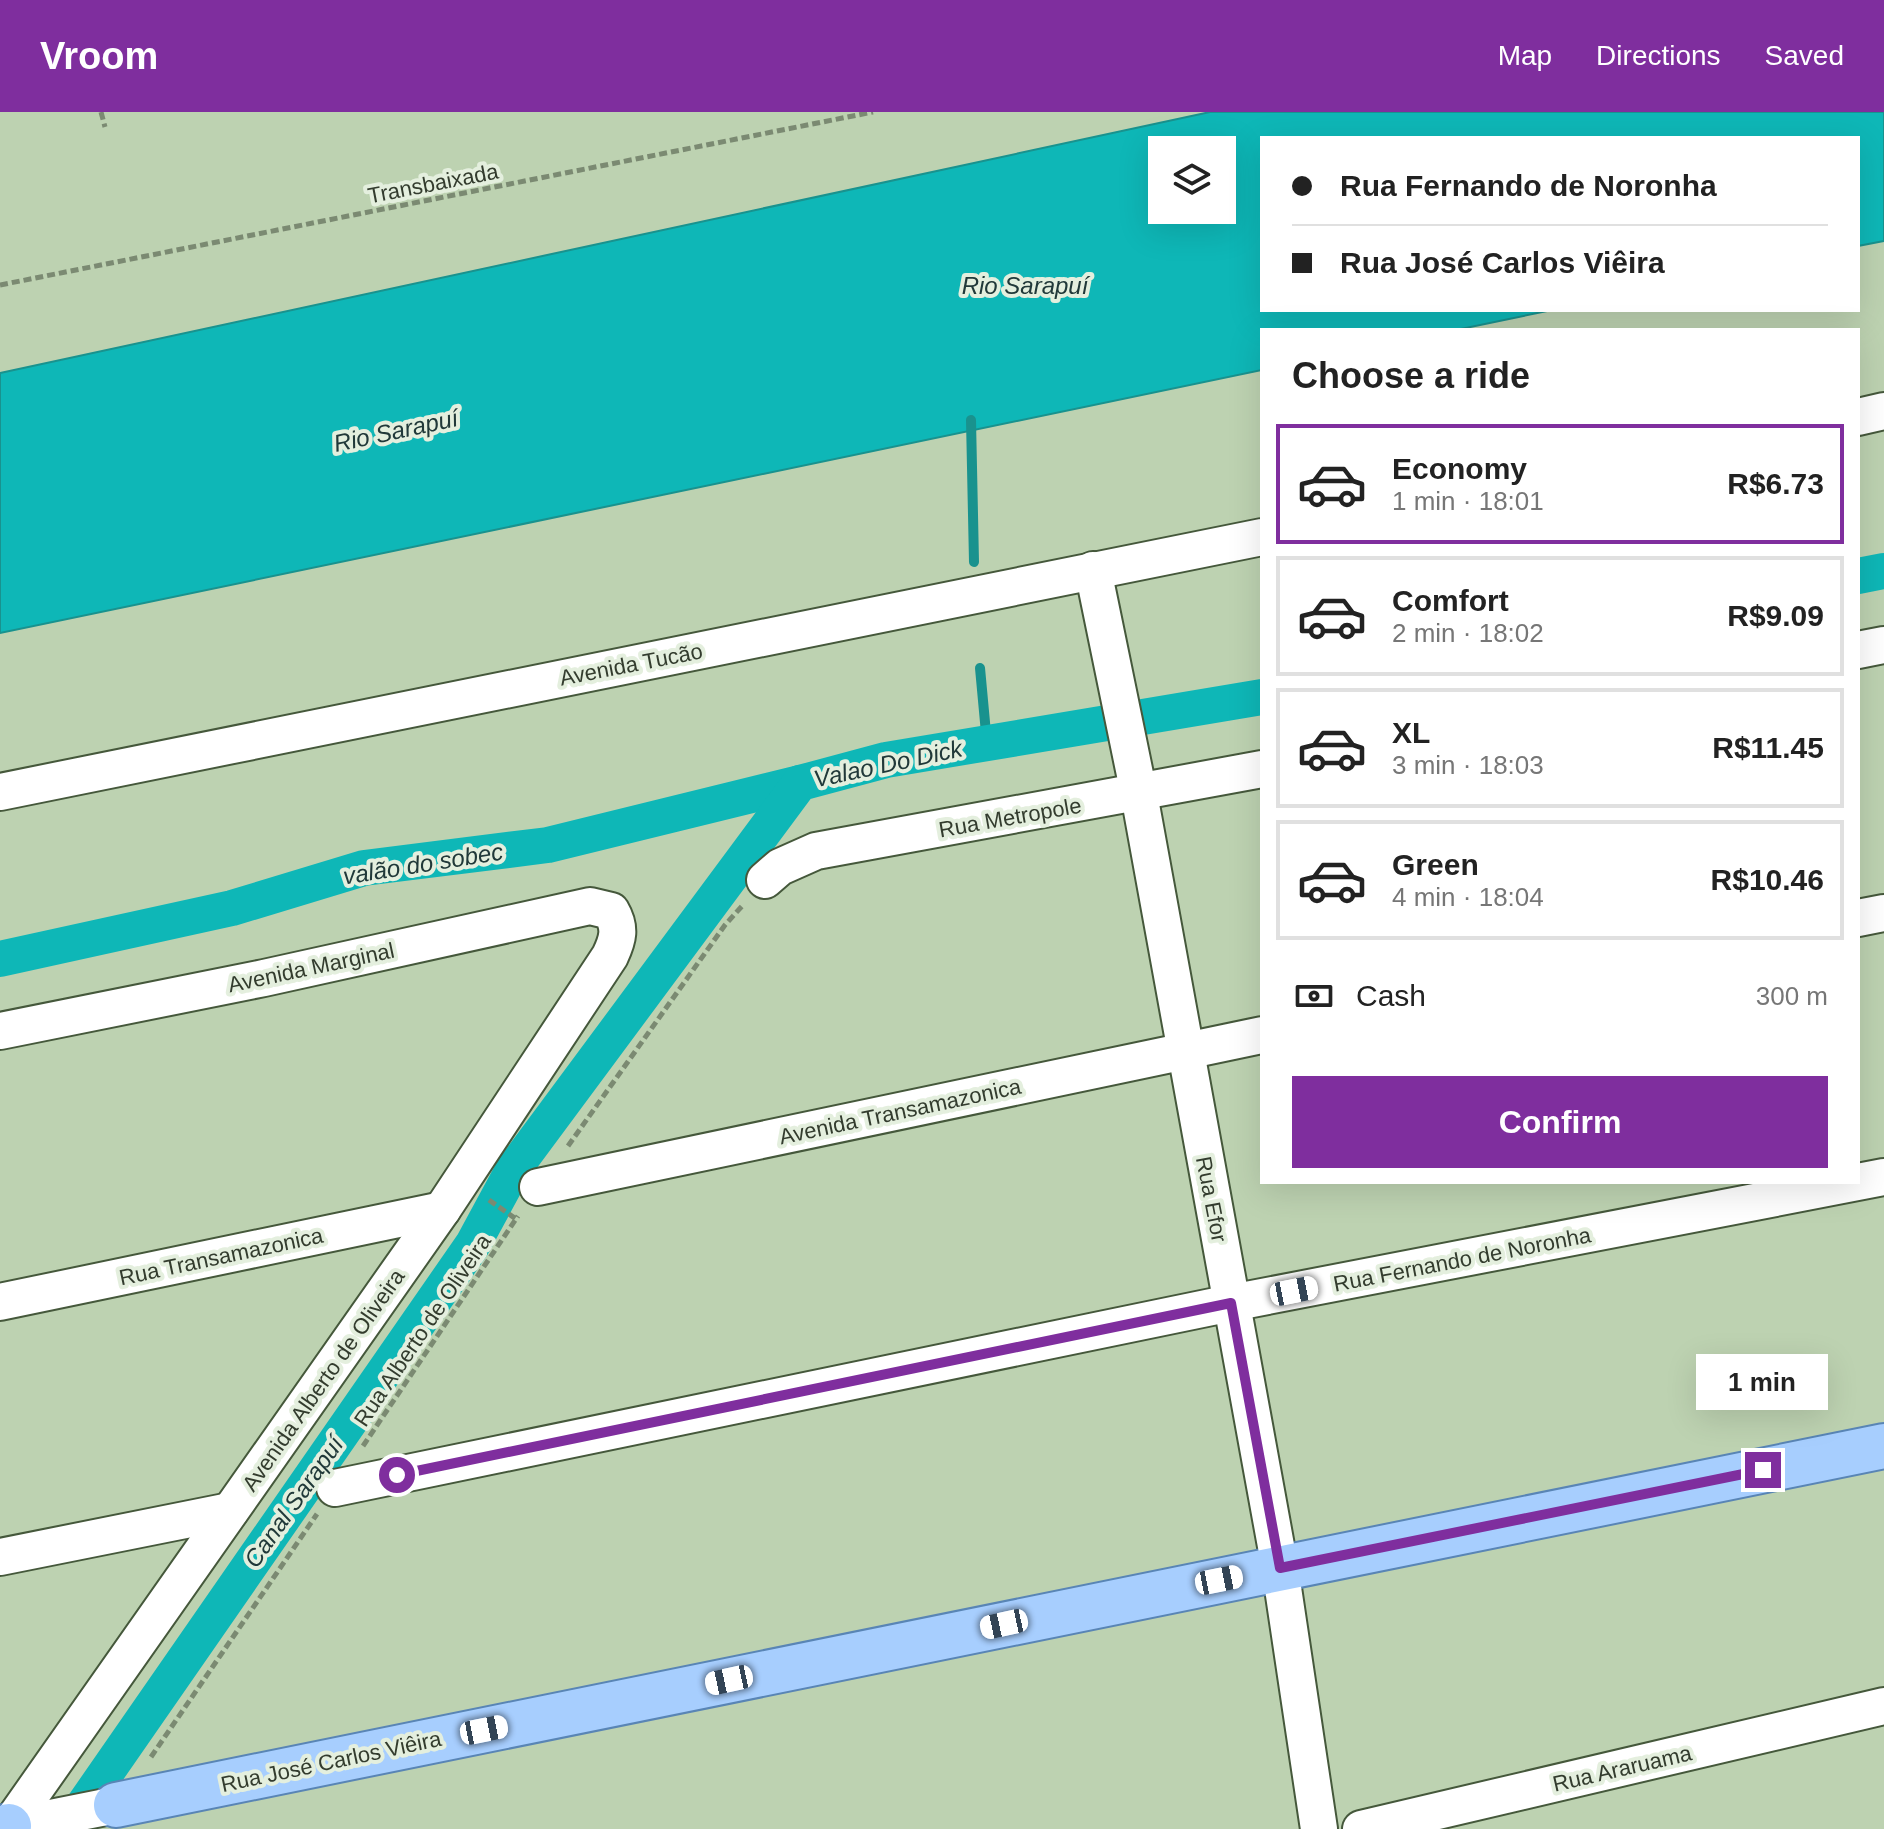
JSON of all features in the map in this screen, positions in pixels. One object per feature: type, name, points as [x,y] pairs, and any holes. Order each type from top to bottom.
[{"type":"main road","name":"Rua José Carlos Viêira","points":[[107,1807],[1884,1446]]},
{"type":"street","points":[[1860,417],[1884,411]]},
{"type":"street","name":"Avenida Tucão","points":[[0,792],[1260,537]]},
{"type":"street","name":"Rua Efor","points":[[1093,570],[1137,786],[1280,1568],[1319,1829]]},
{"type":"street","points":[[1860,650],[1884,645]]},
{"type":"street","name":"Rua Metropole","points":[[765,880],[780,867],[816,851],[1137,786],[1260,769]]},
{"type":"street","name":"Avenida Marginal","points":[[0,1031],[264,978],[590,906],[611,911],[616,921]]},
{"type":"street","points":[[1860,918],[1884,913]]},
{"type":"street","name":"Avenida Alberto de Oliveira","points":[[11,1826],[442,1210],[610,956],[618,938],[616,921]]},
{"type":"street","name":"Avenida Transamazonica","points":[[538,1187],[1260,1035]]},
{"type":"street","name":"Rua Fernando de Noronha","points":[[1860,1182],[1884,1177]]},
{"type":"street","name":"Rua Fernando de Noronha","points":[[335,1488],[1231,1303],[1848,1184]]},
{"type":"street","name":"Rua Transamazonica","points":[[0,1302],[442,1210]]},
{"type":"street","points":[[0,1557],[230,1511]]},
{"type":"street","name":"Rua Araruama","points":[[1361,1829],[1884,1706]]},
{"type":"street","name":"Rua José Carlos Viêira","points":[[11,1826],[107,1807]]},
{"type":"path","points":[[101,112],[105,127]]},
{"type":"path","name":"Transbaixada","points":[[0,285],[873,112]]},
{"type":"path","name":"Rua Alberto de Oliveira","points":[[107,1807],[335,1488],[538,1187],[725,925],[765,880]]},
{"type":"path","points":[[502,1209],[516,1219]]},
{"type":"water","name":"Rio Sarapuí","points":[[1210,112],[1884,112],[1884,241],[1860,246],[1860,136],[1260,136],[1260,312],[1542,312],[1466,328],[1260,328],[1260,370],[0,633],[0,373]]},
{"type":"waterway","points":[[971,420],[974,562]]},
{"type":"waterway","name":"Valao Do Dick","points":[[1860,576],[1884,571]]},
{"type":"waterway","points":[[980,668],[987,744]]},
{"type":"waterway","name":"Valao Do Dick","points":[[67,1829],[473,1244],[513,1170],[800,783],[886,760],[1260,697]]},
{"type":"waterway","name":"valão do sobec","points":[[0,959],[232,908],[364,868],[548,845],[800,783]]},
{"type":"route","points":[[397,1475],[1231,1303],[1280,1568],[1763,1470]]},
{"type":"water label","name":"Canal Sarapuí","points":[[294,1502]]}]
